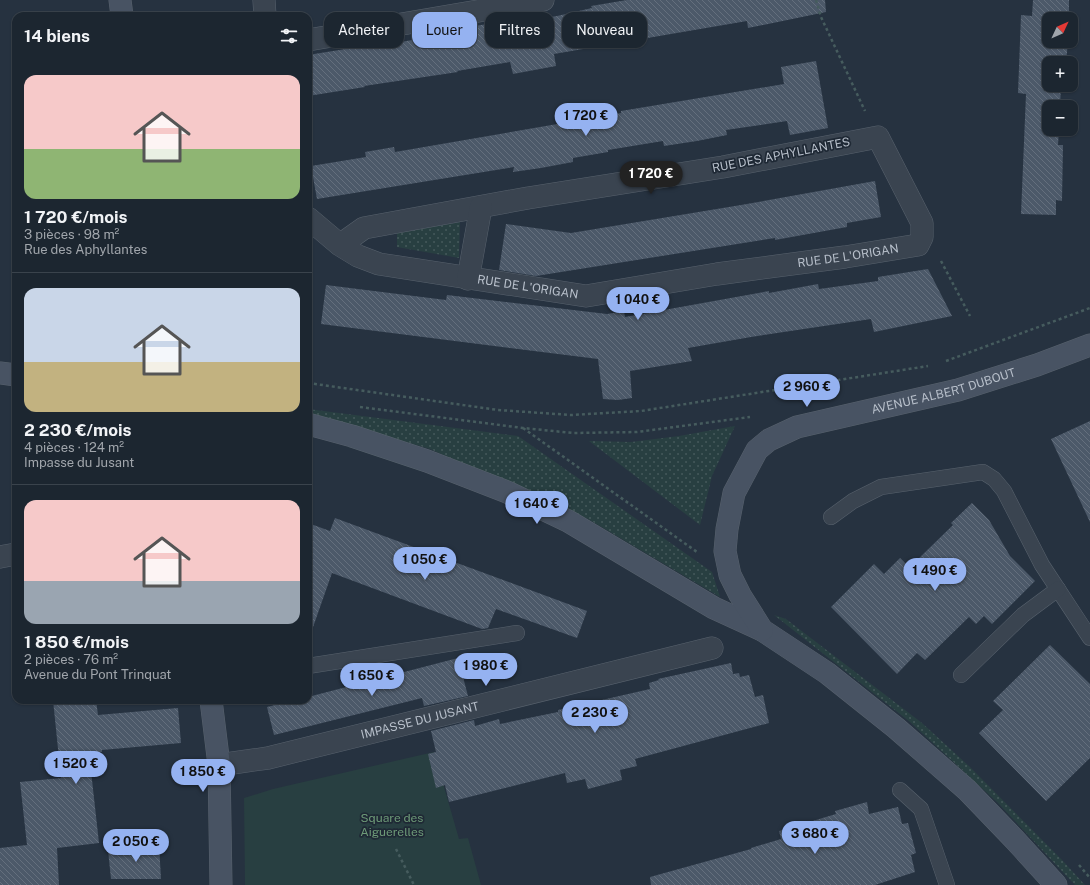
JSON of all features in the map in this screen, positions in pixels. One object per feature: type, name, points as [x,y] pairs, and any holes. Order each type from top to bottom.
[{"type":"main road","points":[[120,0],[122,12]]},
{"type":"main road","name":"AVENUE ALBERT DUBOUT","points":[[762,630],[740,595],[730,575],[725,551],[727,529],[734,493],[757,450],[769,440],[797,428],[958,390],[1037,365],[1090,345]]},
{"type":"main road","points":[[0,373],[12,375]]},
{"type":"main road","points":[[312,425],[352,436],[412,456],[507,492],[568,521],[714,608],[762,630],[826,673],[896,728],[967,790],[1056,885]]},
{"type":"main road","points":[[211,704],[219,765],[221,885]]},
{"type":"street","points":[[264,0],[265,12]]},
{"type":"street","points":[[312,39],[543,0]]},
{"type":"street","points":[[878,137],[922,230]]},
{"type":"street","name":"RUE DES APHYLLANTES","points":[[340,245],[364,228],[723,167],[878,137]]},
{"type":"street","points":[[468,279],[481,207]]},
{"type":"street","name":"RUE DE L'ORIGAN","points":[[312,221],[340,245],[358,256],[379,264],[468,279],[586,296],[717,274],[845,257],[918,245],[922,230]]},
{"type":"street","points":[[0,557],[12,555]]},
{"type":"street","name":"IMPASSE DU JUSANT","points":[[219,765],[268,758],[712,648]]},
{"type":"lane","points":[[831,517],[852,501],[882,487],[983,472],[994,479],[1004,491],[1042,565],[1090,638]]},
{"type":"lane","points":[[961,675],[1023,615],[1058,589]]},
{"type":"lane","points":[[312,665],[517,633]]},
{"type":"lane","points":[[900,790],[921,809],[947,885]]},
{"type":"path","points":[[816,0],[821,17],[878,137]]},
{"type":"path","points":[[922,230],[970,316]]},
{"type":"path","points":[[940,364],[1090,308]]},
{"type":"path","points":[[312,384],[498,410],[571,415],[642,411],[932,365]]},
{"type":"path","points":[[354,406],[573,433],[637,432],[755,416]]},
{"type":"path","points":[[396,849],[414,885]]},
{"type":"green space","points":[[460,222],[459,258],[397,247],[397,233]]},
{"type":"green space","points":[[312,410],[518,436],[712,572],[720,597],[588,519],[430,449],[312,414]]},
{"type":"green space","points":[[735,426],[712,476],[700,525],[589,441],[631,442],[679,436]]},
{"type":"green space","points":[[774,615],[786,619],[922,723],[970,767],[1085,885],[1075,885],[998,803],[910,722]]},
{"type":"green space","name":"Square des Aiguerelles","points":[[434,752],[459,839],[468,838],[481,885],[245,885],[244,798],[273,789]]},
{"type":"building","points":[[627,0],[825,0],[826,12],[748,28],[747,21],[647,38],[647,12],[574,12],[592,8],[591,6]]},
{"type":"building","points":[[1033,0],[1069,0],[1069,12],[1042,12],[1042,48],[1067,48],[1067,56],[1042,56],[1042,92],[1061,92],[1060,100],[1042,100],[1042,136],[1059,136],[1058,145],[1063,145],[1062,201],[1056,200],[1056,215],[1021,214],[1026,94],[1018,93],[1021,15],[1032,16]]},
{"type":"building","points":[[562,15],[562,48],[589,48],[554,54],[556,66],[513,74],[510,62],[457,71],[458,72],[312,95],[312,54],[352,48],[404,48],[404,41],[412,40],[412,48],[477,48],[477,26],[485,24],[485,48],[554,48],[554,16]]},
{"type":"building","points":[[816,61],[828,128],[790,135],[787,121],[726,130],[727,135],[697,141],[664,146],[663,141],[608,150],[608,152],[573,158],[573,162],[541,168],[513,172],[514,167],[317,199],[312,166],[366,157],[365,152],[394,147],[395,152],[621,113],[621,111],[784,84],[781,67]]},
{"type":"building","points":[[875,181],[881,217],[847,223],[847,227],[775,240],[775,238],[536,276],[499,270],[506,224],[571,233]]},
{"type":"building","points":[[928,269],[952,316],[874,332],[871,319],[688,348],[692,361],[630,371],[632,398],[618,400],[603,399],[598,359],[321,324],[326,285],[446,300],[447,295],[607,314],[624,311],[625,317],[769,291],[769,293],[818,284],[819,289],[878,281],[878,277]]},
{"type":"building","points":[[1090,421],[1090,522],[1051,439]]},
{"type":"building","points":[[972,503],[989,520],[1010,556],[1035,581],[992,624],[984,616],[976,624],[969,617],[925,660],[917,653],[897,674],[831,607],[874,564],[884,574],[900,558],[906,564],[910,559],[914,563],[953,525],[951,523]]},
{"type":"building","points":[[335,518],[587,611],[577,638],[496,609],[488,628],[482,629],[332,573],[312,630],[312,524],[330,531]]},
{"type":"building","points":[[1050,645],[1090,684],[1090,758],[1046,801],[979,733],[1003,710],[993,701]]},
{"type":"building","points":[[458,658],[468,696],[424,706],[422,698],[274,735],[267,707],[279,704],[312,704],[312,696]]},
{"type":"building","points":[[731,663],[733,674],[739,673],[740,677],[749,675],[755,697],[763,695],[769,723],[635,759],[637,766],[620,770],[622,780],[588,789],[585,779],[567,783],[565,773],[449,802],[445,785],[436,788],[428,754],[436,752],[431,731],[474,720],[475,726],[499,719],[500,724],[558,712],[558,710],[650,689],[649,683],[659,680],[658,679]]},
{"type":"building","points":[[53,704],[97,704],[98,715],[178,708],[181,743],[102,750],[102,752],[89,753],[99,843],[57,848],[59,885],[0,885],[0,848],[27,845],[20,782],[61,778]]},
{"type":"building","points":[[867,802],[869,814],[898,807],[902,824],[908,823],[916,853],[911,855],[915,872],[875,885],[651,885],[650,877],[751,849],[781,839],[779,831],[836,814],[835,811]]},
{"type":"building","points":[[159,844],[161,879],[111,879],[108,850]]}]
